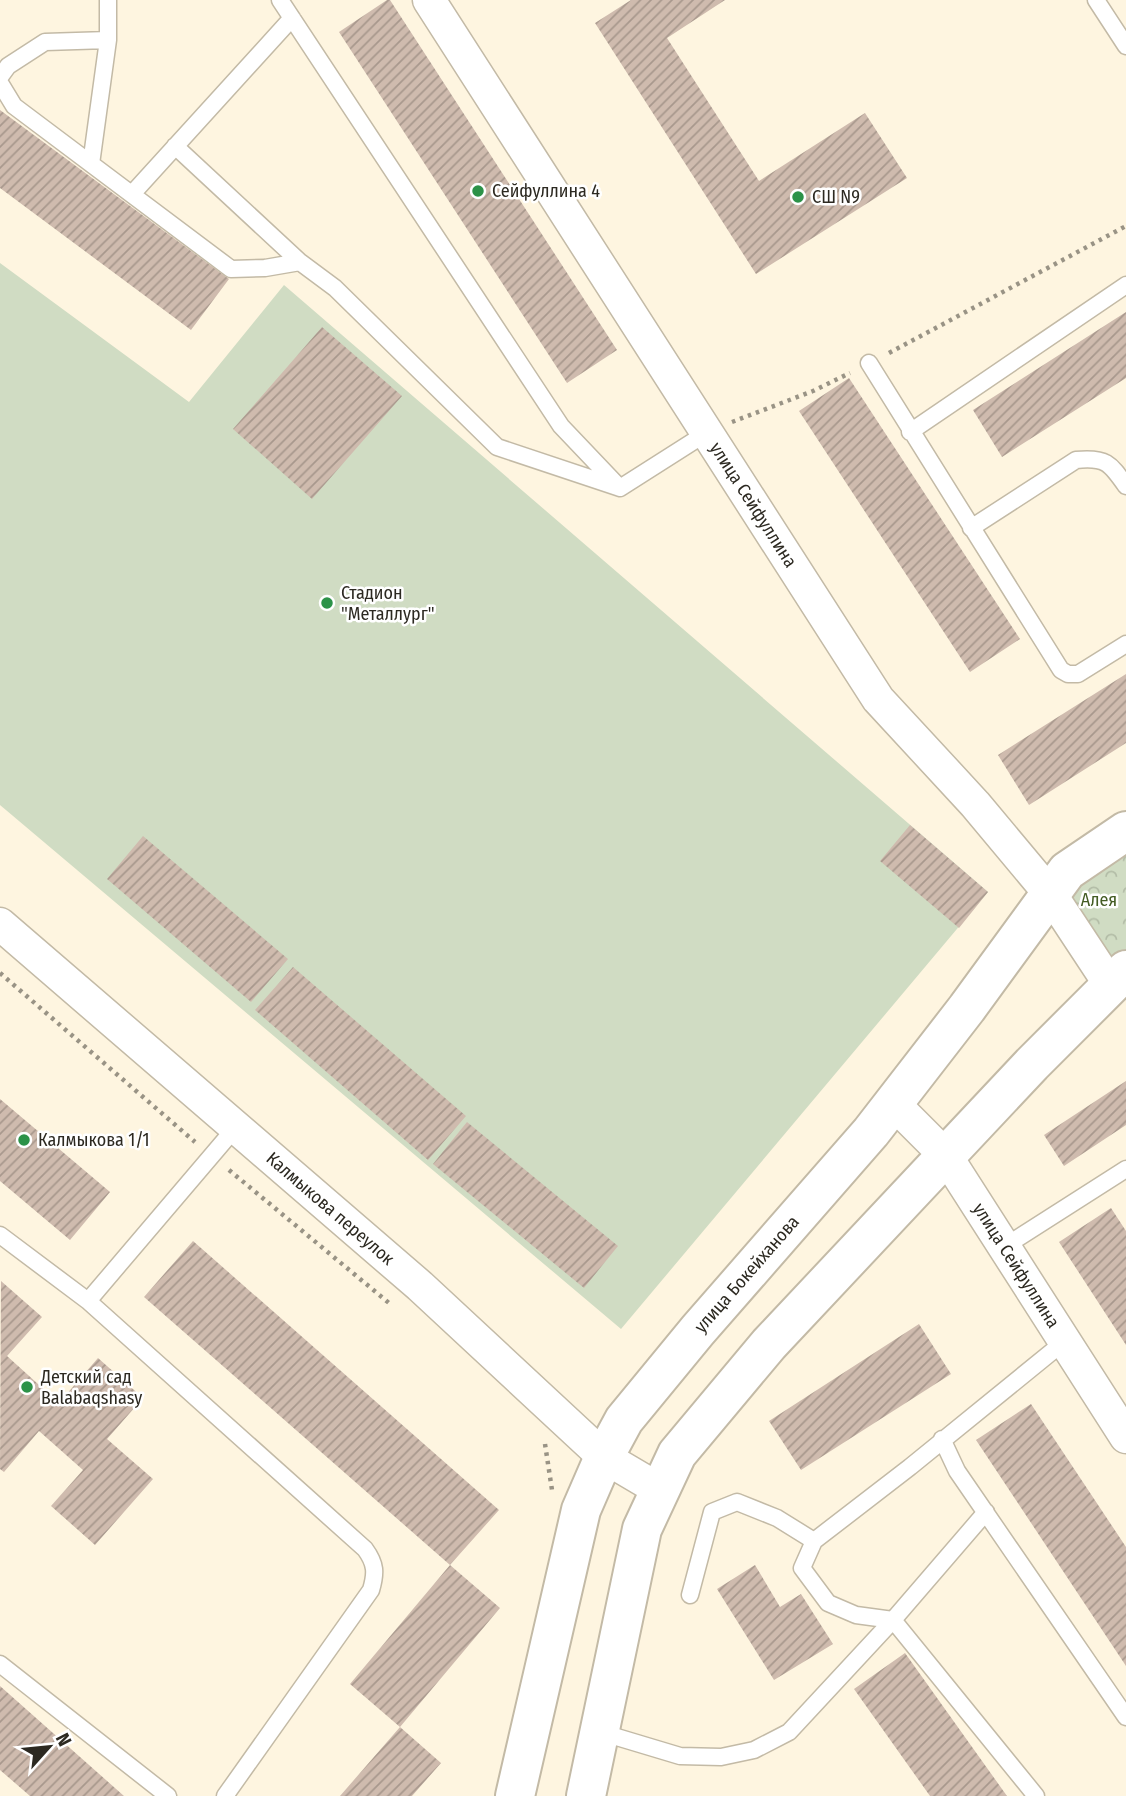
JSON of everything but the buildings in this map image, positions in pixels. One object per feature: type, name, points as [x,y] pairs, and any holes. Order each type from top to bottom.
[{"type":"street","name":"улица Сейфуллина","points":[[429,0],[878,699],[975,804],[1118,978]]},
{"type":"street","name":"улица Бокейханова","points":[[515,1796],[581,1510],[604,1457],[633,1410],[698,1330],[871,1132],[1067,871],[1126,831]]},
{"type":"street","name":"Калмыкова переулок","points":[[0,924],[420,1286],[604,1457],[660,1490]]},
{"type":"street","points":[[586,1796],[642,1529],[677,1454],[752,1364],[1032,1064],[1118,978]]},
{"type":"street","name":"улица Сейфуллина","points":[[893,1103],[946,1156],[1126,1437]]},
{"type":"lane","points":[[91,164],[108,40],[108,0]]},
{"type":"lane","points":[[280,0],[561,426],[620,488]]},
{"type":"lane","points":[[1096,0],[1126,46]]},
{"type":"lane","points":[[132,194],[292,18]]},
{"type":"lane","points":[[0,77],[8,66],[45,42],[108,40]]},
{"type":"lane","points":[[0,83],[14,106],[231,269],[265,268],[300,262]]},
{"type":"lane","points":[[175,146],[300,262],[335,288],[497,447],[620,488]]},
{"type":"lane","points":[[910,432],[1126,285]]},
{"type":"lane","points":[[869,363],[1061,670],[1068,674],[1078,674],[1126,644]]},
{"type":"lane","points":[[620,488],[708,432]]},
{"type":"lane","points":[[971,528],[1076,460],[1094,458],[1110,463],[1126,486]]},
{"type":"lane","points":[[88,1301],[236,1128]]},
{"type":"lane","points":[[1004,1247],[1123,1176]]},
{"type":"lane","points":[[0,1235],[88,1301],[365,1549],[373,1560],[375,1569],[371,1590],[225,1796]]},
{"type":"lane","points":[[1036,1796],[893,1620],[856,1615],[828,1603],[802,1569],[814,1541],[1065,1341]]},
{"type":"lane","points":[[942,1439],[957,1471],[1126,1717]]},
{"type":"lane","points":[[690,1595],[712,1512],[737,1502],[777,1518],[814,1541]]},
{"type":"lane","points":[[600,1732],[680,1756],[721,1757],[754,1750],[789,1732],[893,1620],[986,1512]]},
{"type":"lane","points":[[0,1664],[168,1796]]},
{"type":"path","points":[[708,432],[813,391],[1126,226]]},
{"type":"path","points":[[0,973],[212,1156],[390,1304]]},
{"type":"path","points":[[543,1434],[553,1492],[581,1510]]},
{"type":"green space","name":"Стадион \"Металлург\"","points":[[0,263],[189,402],[284,285],[988,892],[621,1329],[0,805]]},
{"type":"green space","name":"Алея","points":[[1126,849],[1126,965],[1113,975],[1064,892]]},
{"type":"place","name":"Сейфуллина 4","points":[[478,191]]},
{"type":"place","name":"СШ N9","points":[[798,197]]},
{"type":"place","name":"Стадион \"Металлург\"","points":[[327,603]]},
{"type":"place","name":"Калмыкова 1/1","points":[[24,1140]]},
{"type":"place","name":"Детский сад Balabaqshasy","points":[[27,1387]]}]
